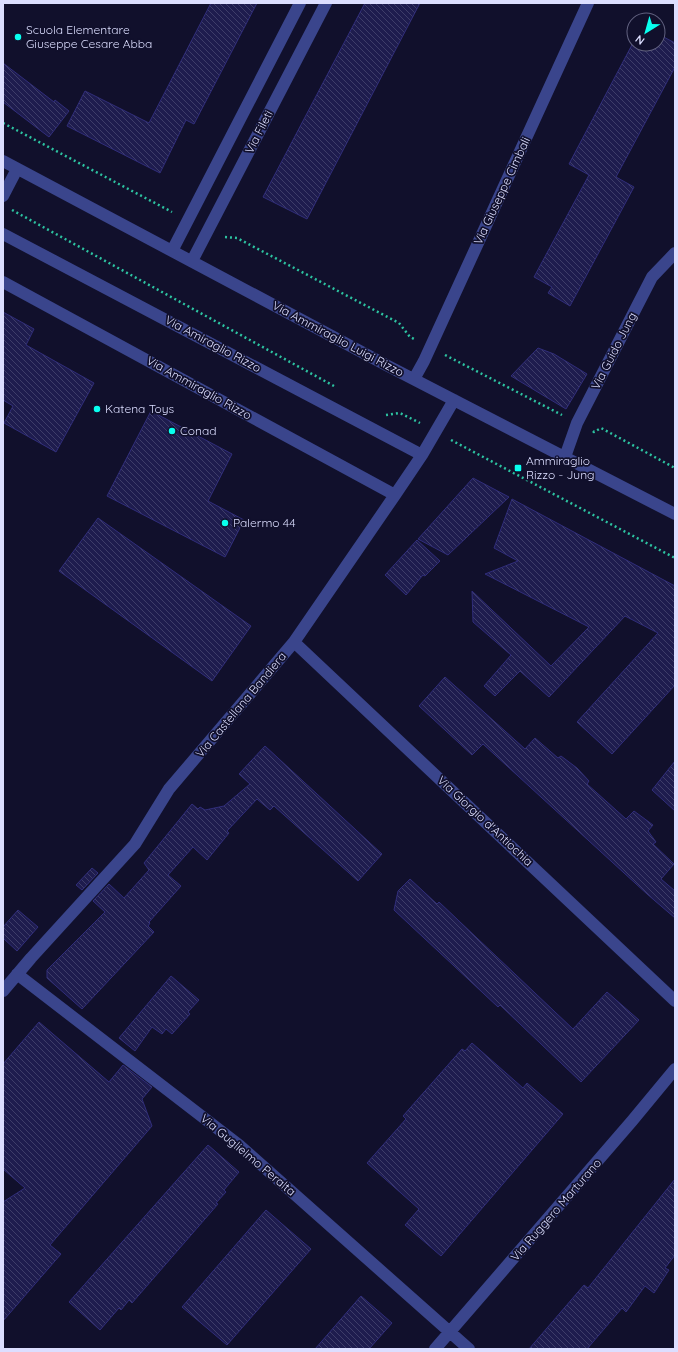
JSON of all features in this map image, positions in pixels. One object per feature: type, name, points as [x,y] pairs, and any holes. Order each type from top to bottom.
[{"type":"street","name":"Via Fileti","points":[[172,251],[300,3]]},
{"type":"street","name":"Via Fileti","points":[[192,261],[326,3]]},
{"type":"street","name":"Via Giuseppe Cimbali","points":[[414,379],[588,3]]},
{"type":"street","name":"Via Ammiraglio Luigi Rizzo","points":[[3,162],[454,400],[675,514]]},
{"type":"street","points":[[3,196],[17,169]]},
{"type":"street","name":"Via Amiraglio Rizzo","points":[[3,234],[422,454]]},
{"type":"street","name":"Via Guido Jung","points":[[565,457],[577,423],[652,277],[675,253]]},
{"type":"street","name":"Via Ammiraglio Rizzo","points":[[3,282],[395,495]]},
{"type":"street","name":"Via Castellana Bandiera","points":[[3,991],[135,844],[169,789],[294,642],[395,495],[436,432],[454,400]]},
{"type":"street","name":"Via Giorgio d'Antiochia","points":[[294,642],[675,1001]]},
{"type":"street","name":"Via Guglielmo Peralta","points":[[17,974],[239,1145],[469,1349]]},
{"type":"street","name":"Via Ruggero Marturano","points":[[435,1349],[675,1069]]},
{"type":"path","points":[[3,123],[188,220]]},
{"type":"path","points":[[10,209],[335,386]]},
{"type":"path","points":[[208,230],[219,236],[237,238],[399,323],[410,337],[594,432],[601,428],[675,468]]},
{"type":"path","points":[[380,411],[386,415],[400,413],[675,558]]},
{"type":"building","points":[[211,3],[257,3],[194,124],[186,120],[160,173],[67,126],[85,91],[149,123]]},
{"type":"building","points":[[365,3],[420,3],[307,219],[263,197]]},
{"type":"building","points":[[666,38],[675,43],[675,67],[616,177],[634,187],[570,306],[548,293],[552,287],[534,277],[589,175],[569,164],[628,52],[666,52]]},
{"type":"building","points":[[3,63],[54,102],[55,100],[69,111],[49,137],[3,102]]},
{"type":"building","points":[[3,312],[34,329],[26,345],[94,383],[56,452],[4,423],[13,406],[3,400]]},
{"type":"building","points":[[538,348],[554,354],[587,374],[566,409],[511,376]]},
{"type":"building","points":[[151,411],[232,454],[208,501],[244,520],[225,557],[107,496]]},
{"type":"building","points":[[473,478],[509,497],[448,555],[418,539]]},
{"type":"building","points":[[512,499],[675,586],[675,685],[612,754],[577,722],[658,633],[625,616],[549,697],[520,671],[495,696],[484,686],[511,655],[473,622],[472,591],[551,666],[589,627],[485,574],[518,561],[494,548]]},
{"type":"building","points":[[98,518],[251,626],[212,681],[59,571]]},
{"type":"building","points":[[417,540],[440,561],[425,576],[423,575],[406,595],[385,575]]},
{"type":"building","points":[[445,677],[525,749],[535,738],[558,758],[561,756],[577,768],[589,781],[587,784],[626,819],[634,811],[653,825],[648,831],[656,842],[653,844],[674,864],[661,879],[675,891],[675,918],[483,744],[472,755],[419,706]]},
{"type":"building","points":[[265,746],[382,854],[358,881],[274,806],[270,810],[257,799],[227,831],[229,833],[207,860],[193,847],[168,875],[181,886],[149,922],[150,923],[148,926],[154,932],[82,1009],[47,978],[47,970],[105,912],[93,901],[109,884],[124,898],[149,870],[144,863],[192,804],[198,809],[200,807],[205,810],[224,806],[250,784],[239,774]]},
{"type":"building","points":[[675,761],[675,811],[652,790]]},
{"type":"building","points":[[92,868],[98,873],[82,890],[76,885]]},
{"type":"building","points":[[410,879],[437,904],[439,902],[573,1029],[607,992],[639,1020],[581,1082],[500,1005],[498,1007],[394,910],[398,891]]},
{"type":"building","points":[[18,910],[38,927],[17,951],[3,938],[3,927]]},
{"type":"building","points":[[171,976],[199,1000],[188,1012],[190,1014],[172,1034],[166,1029],[162,1034],[152,1027],[135,1051],[119,1038]]},
{"type":"building","points":[[39,1022],[109,1082],[123,1065],[152,1087],[142,1099],[152,1126],[50,1245],[61,1254],[3,1321],[3,1202],[25,1188],[3,1169],[3,1064]]},
{"type":"building","points":[[472,1043],[523,1088],[527,1083],[563,1114],[441,1256],[405,1225],[419,1209],[367,1163],[406,1119],[403,1116],[462,1049],[465,1051]]},
{"type":"building","points":[[208,1145],[239,1172],[224,1190],[226,1192],[216,1203],[218,1204],[132,1303],[129,1300],[121,1310],[119,1308],[100,1330],[69,1302]]},
{"type":"building","points":[[675,1179],[675,1255],[665,1268],[669,1270],[654,1293],[645,1286],[626,1312],[622,1308],[587,1349],[529,1349],[584,1285],[588,1288]]},
{"type":"building","points":[[266,1210],[311,1249],[227,1345],[182,1307]]},
{"type":"building","points":[[361,1296],[392,1323],[369,1349],[315,1349]]},
{"type":"place","name":"Scuola Elementare Giuseppe Cesare Abba","points":[[18,37]]},
{"type":"place","name":"Katena Toys","points":[[97,409]]},
{"type":"place","name":"Conad","points":[[172,431]]},
{"type":"place","name":"Ammiraglio Rizzo - Jung","points":[[518,468]]},
{"type":"place","name":"Palermo 44","points":[[225,523]]}]
